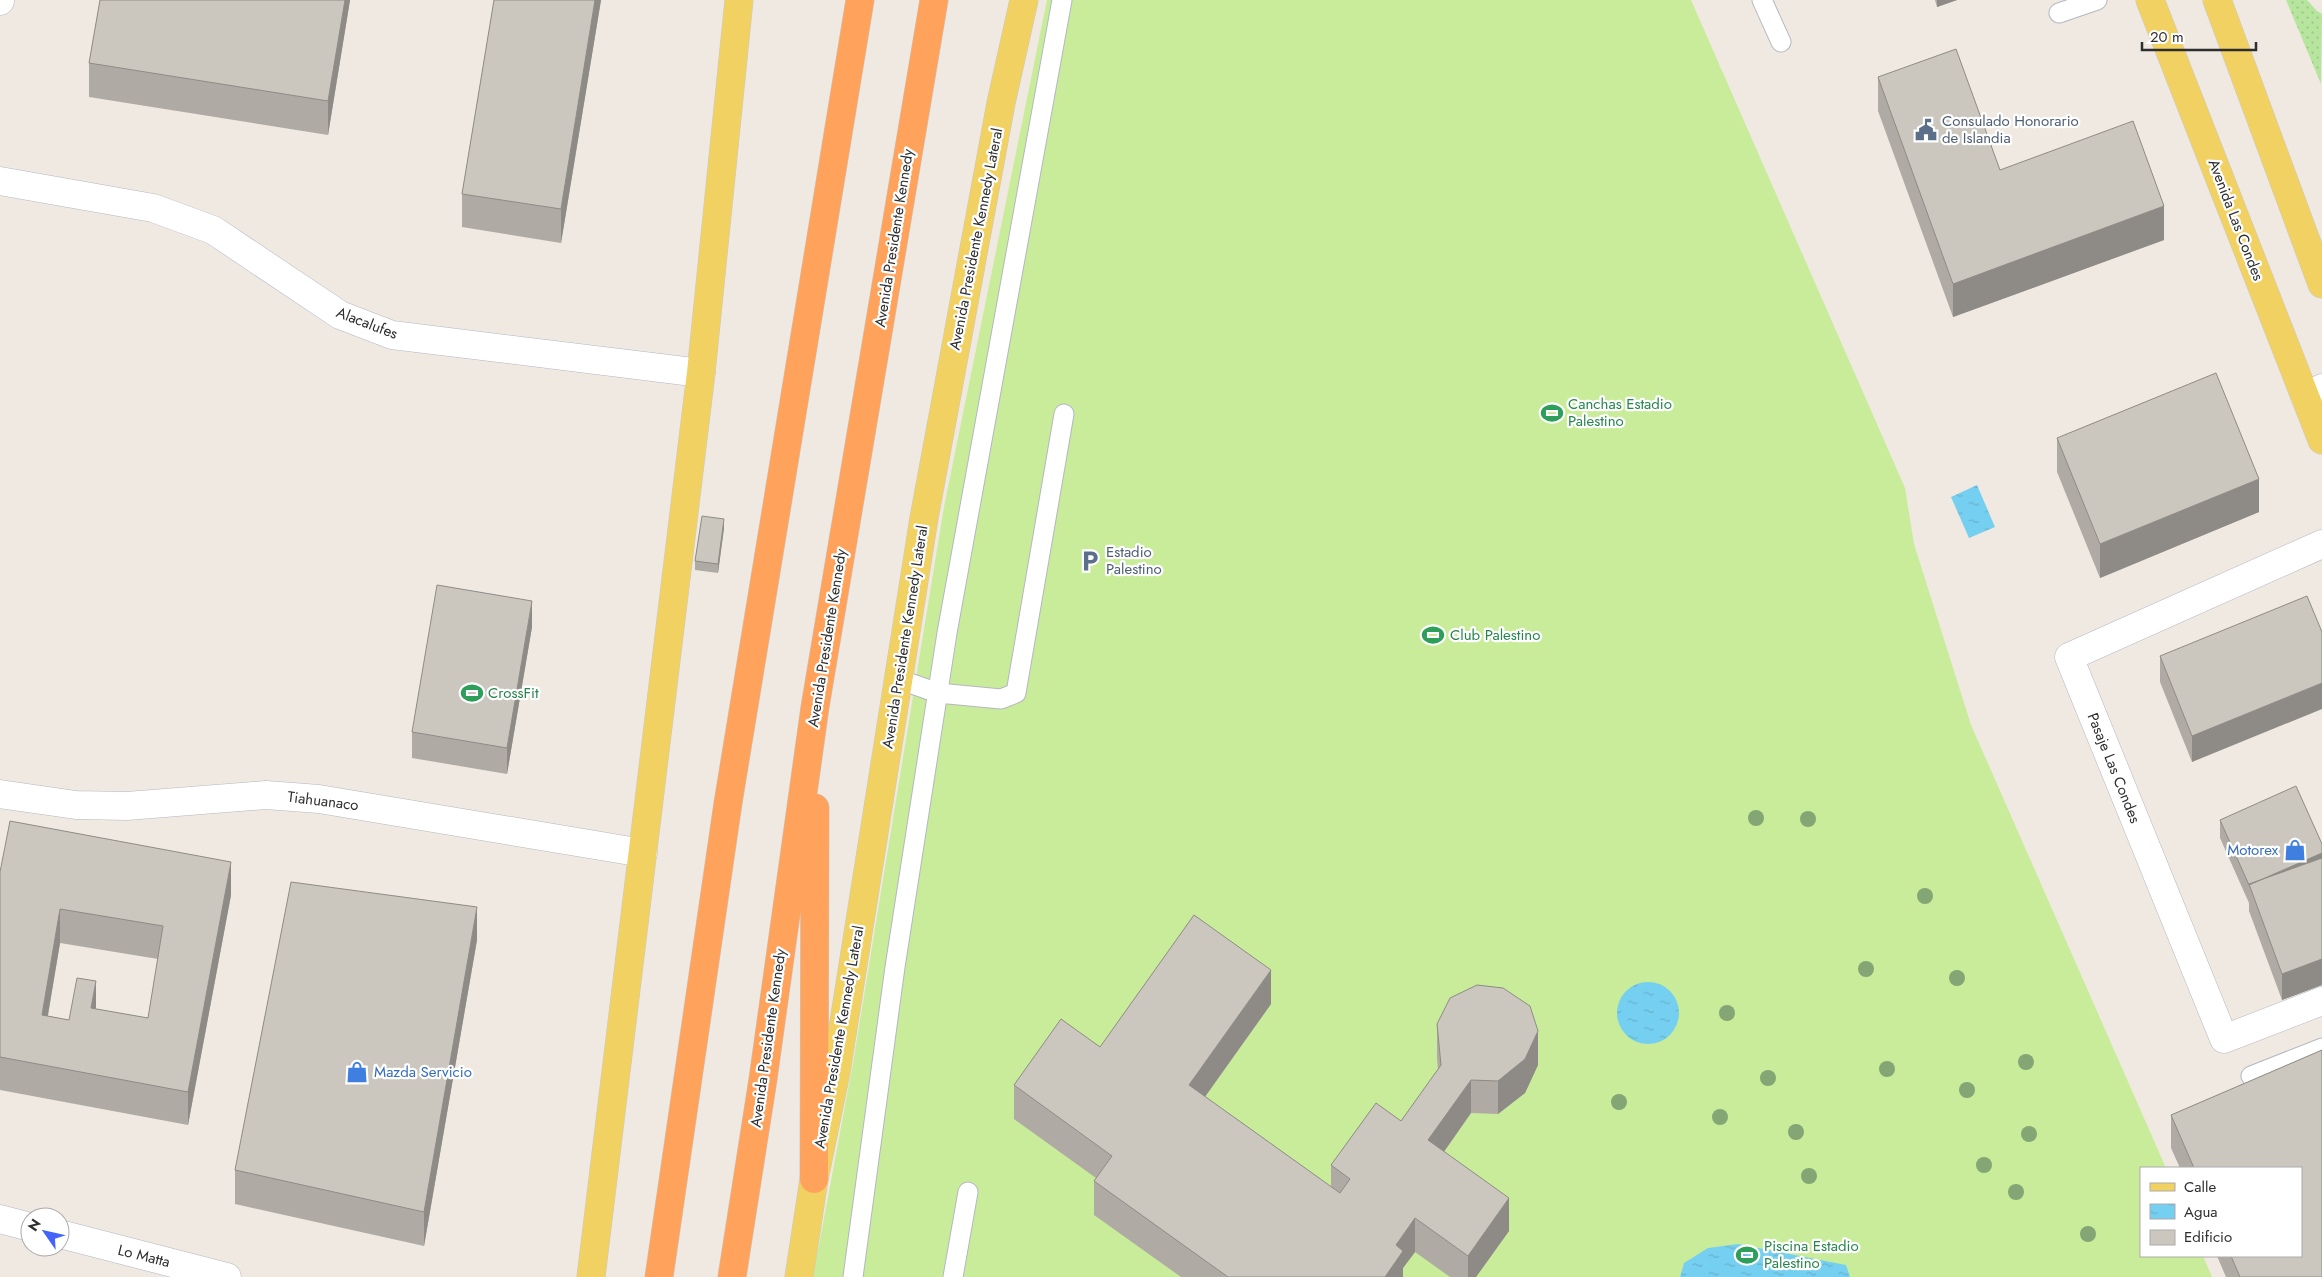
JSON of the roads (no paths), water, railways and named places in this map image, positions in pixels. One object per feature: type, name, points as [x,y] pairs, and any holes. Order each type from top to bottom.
[{"type":"highway","points":[[659,1277],[728,803],[860,0]]},
{"type":"highway","name":"Avenida Presidente Kennedy","points":[[732,1277],[763,1078],[815,707],[934,0]]},
{"type":"highway","points":[[814,1178],[815,707]]},
{"type":"main road","points":[[591,1277],[701,373],[740,0]]},
{"type":"main road","name":"Avenida Presidente Kennedy Lateral","points":[[799,1277],[814,1178],[836,1072],[898,679],[956,342],[1001,103],[1024,0]]},
{"type":"main road","name":"Avenida Las Condes","points":[[2150,0],[2314,392],[2322,440]]},
{"type":"main road","points":[[2217,0],[2322,284]]},
{"type":"street","name":"Alacalufes","points":[[0,181],[153,208],[213,230],[340,315],[392,336],[701,373]]},
{"type":"street","name":"Pasaje Las Condes","points":[[2322,544],[2069,657],[2224,1039],[2322,1001]]},
{"type":"street","name":"Tiahuanaco","points":[[0,794],[76,805],[127,806],[266,795],[319,799],[643,853]]},
{"type":"street","points":[[0,1219],[20,1224]]},
{"type":"street","name":"Lo Matta","points":[[70,1237],[227,1277]]},
{"type":"lane","points":[[853,1277],[895,966],[948,624],[1062,0]]},
{"type":"lane","points":[[1762,0],[1781,42]]},
{"type":"lane","points":[[2060,13],[2096,0]]},
{"type":"lane","points":[[898,679],[938,693],[1001,699],[1016,692],[1064,414]]},
{"type":"lane","points":[[2251,1076],[2322,1048]]},
{"type":"lane","points":[[953,1277],[968,1192]]},
{"type":"water","points":[[1977,485],[1995,527],[1969,538],[1951,497]]},
{"type":"water","points":[[1648,982],[1660,985],[1670,991],[1676,1001],[1679,1013],[1676,1025],[1670,1035],[1660,1041],[1648,1044],[1636,1041],[1626,1035],[1620,1025],[1617,1013],[1620,1001],[1626,991],[1636,985]]},
{"type":"water","name":"Piscina Estadio Palestino","points":[[1738,1244],[1846,1265],[1850,1277],[1680,1277],[1684,1263],[1708,1248]]},
{"type":"place","name":"Consulado Honorario de Islandia","points":[[1926,130]]},
{"type":"place","name":"Canchas Estadio Palestino","points":[[1552,413]]},
{"type":"place","name":"Estadio Palestino","points":[[1090,561]]},
{"type":"place","name":"Club Palestino","points":[[1433,635]]},
{"type":"place","name":"CrossFit","points":[[472,693]]},
{"type":"place","name":"Motorex","points":[[2295,850]]},
{"type":"place","name":"Mazda Servicio","points":[[357,1072]]},
{"type":"place","name":"Piscina Estadio Palestino","points":[[1747,1255]]}]
